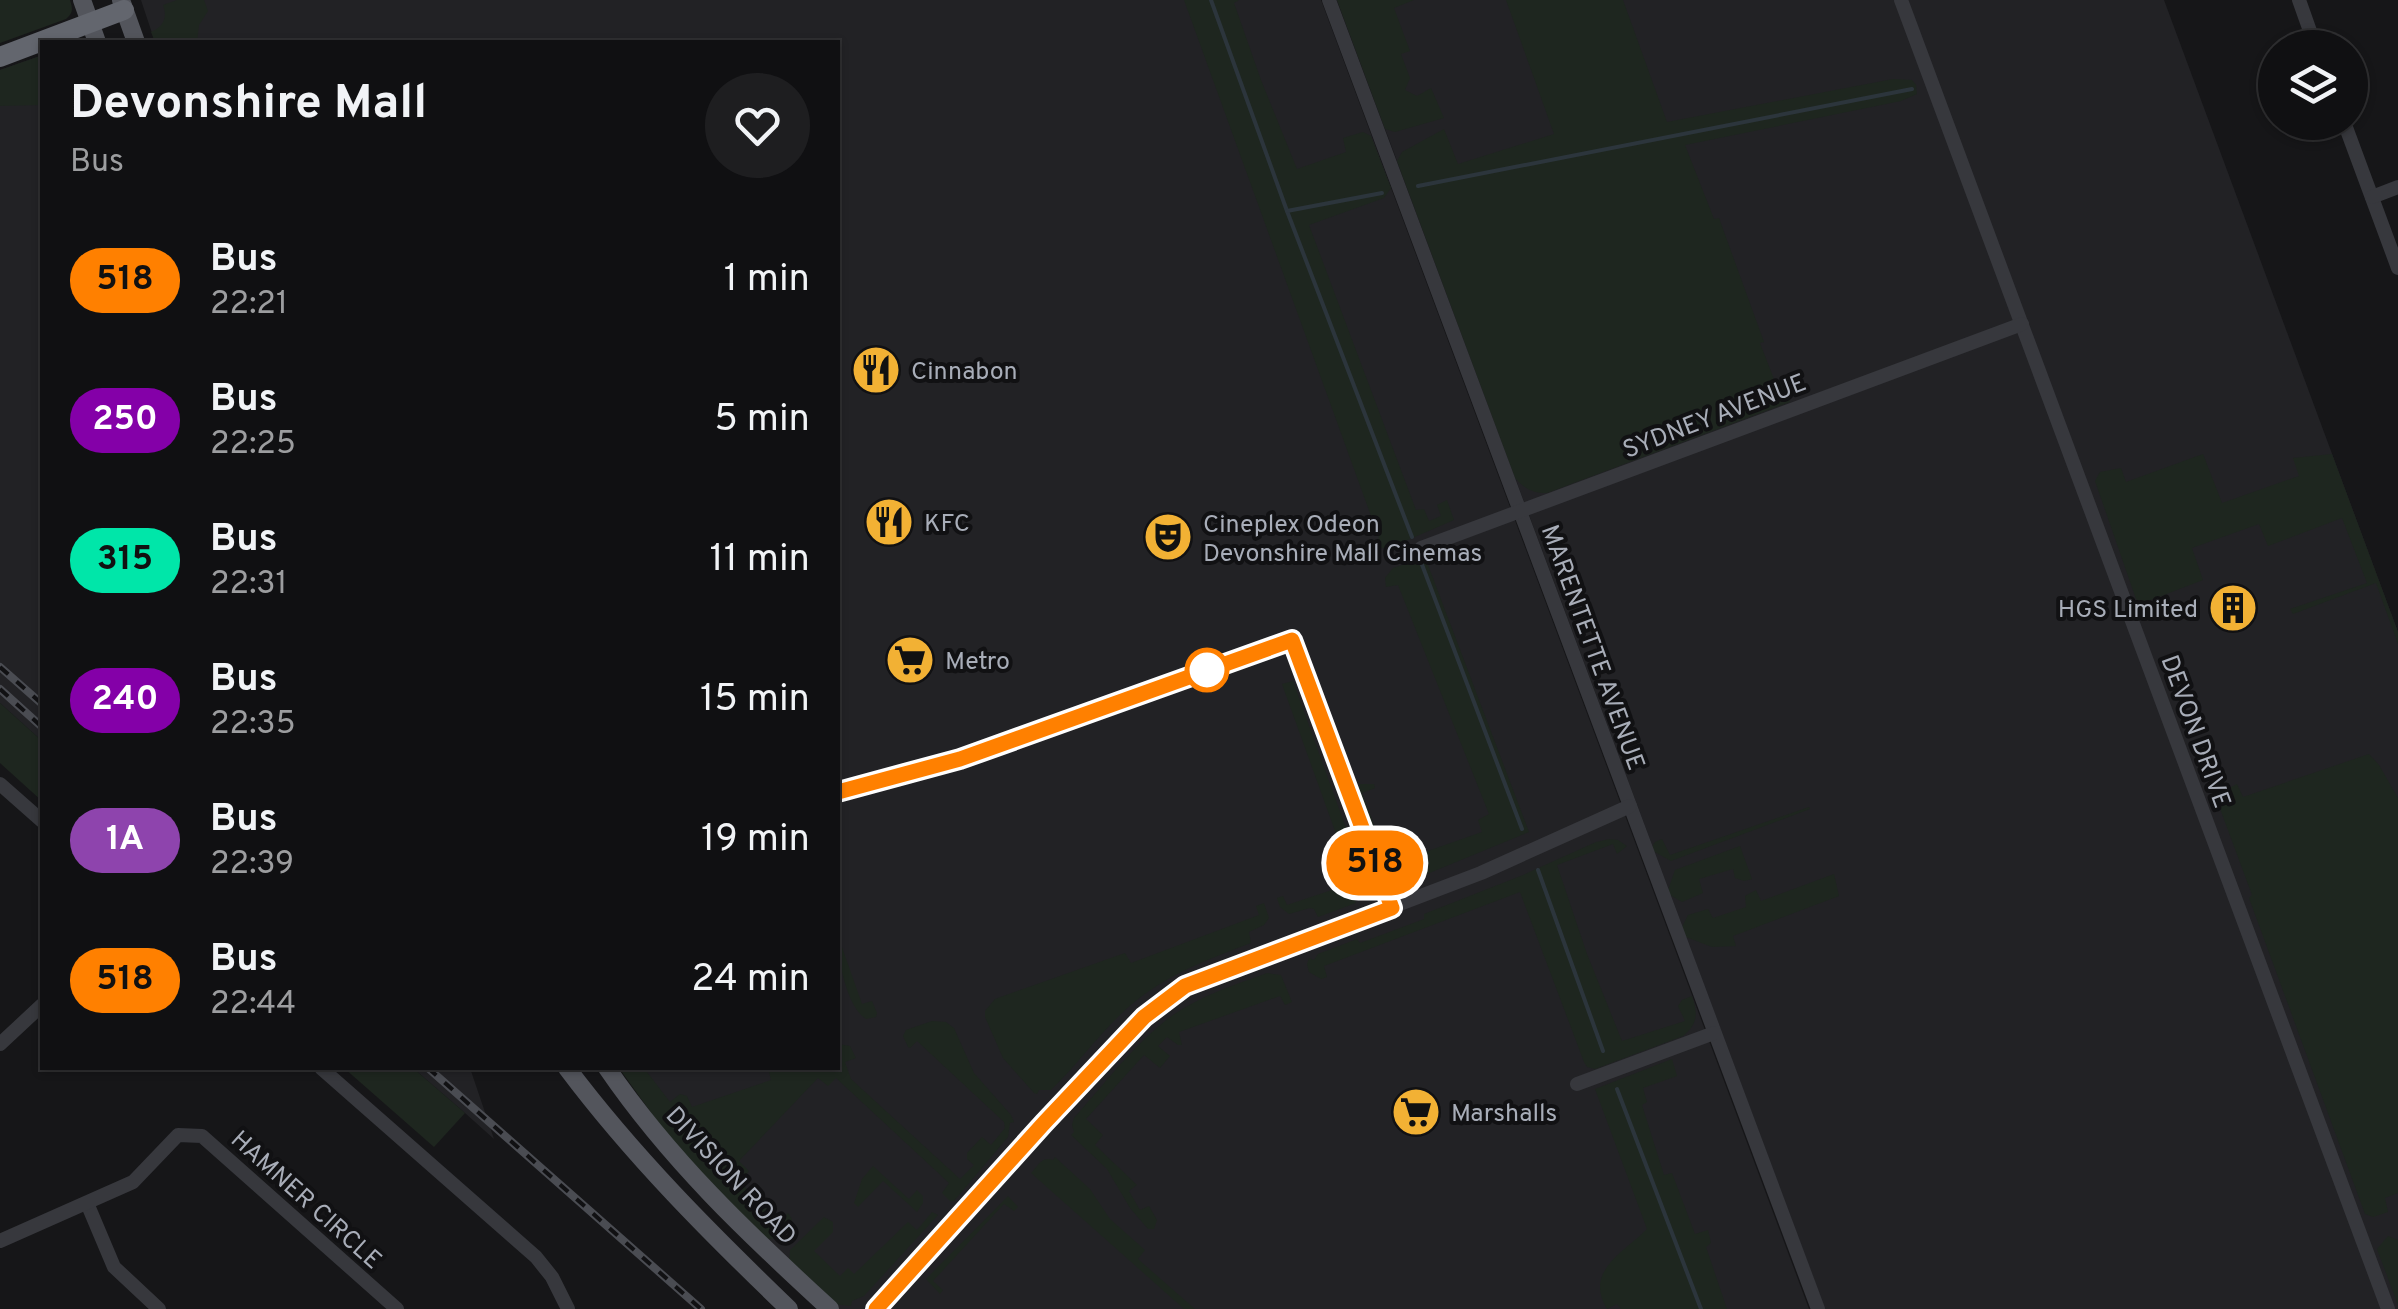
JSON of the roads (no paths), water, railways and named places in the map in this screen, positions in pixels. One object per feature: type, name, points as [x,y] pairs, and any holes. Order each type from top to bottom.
[{"type":"highway","points":[[68,40],[94,33],[123,5]]},
{"type":"highway","points":[[0,58],[40,47]]},
{"type":"highway","points":[[0,58],[40,52]]},
{"type":"main road","points":[[82,0],[94,33]]},
{"type":"main road","points":[[123,5],[135,40]]},
{"type":"main road","name":"DIVISION ROAD","points":[[570,1070],[656,1175],[789,1309]]},
{"type":"main road","name":"DIVISION ROAD","points":[[608,1070],[682,1166],[830,1309]]},
{"type":"street","name":"MARENTETTE AVENUE","points":[[1329,0],[1818,1309]]},
{"type":"street","name":"DEVON DRIVE","points":[[1902,0],[2388,1309]]},
{"type":"street","points":[[2299,0],[2310,30]]},
{"type":"street","points":[[2351,140],[2398,268]]},
{"type":"street","points":[[2372,197],[2398,187]]},
{"type":"street","name":"SYDNEY AVENUE","points":[[1422,548],[2022,324]]},
{"type":"street","points":[[0,784],[40,820]]},
{"type":"street","points":[[876,1309],[1144,1017],[1185,986],[1481,874],[1630,806]]},
{"type":"street","points":[[0,1044],[40,1007]]},
{"type":"street","points":[[1577,1084],[1714,1033]]},
{"type":"street","points":[[323,1070],[524,1246],[546,1268],[568,1309]]},
{"type":"street","name":"HAMNER CIRCLE","points":[[0,1241],[133,1182],[178,1135],[202,1136],[397,1309]]},
{"type":"street","points":[[87,1204],[114,1267],[159,1309]]},
{"type":"waterway","points":[[1211,0],[1412,537]]},
{"type":"waterway","points":[[1418,186],[1912,89]]},
{"type":"waterway","points":[[1287,211],[1382,193]]},
{"type":"waterway","points":[[1421,562],[1522,829]]},
{"type":"waterway","points":[[1538,870],[1603,1051]]},
{"type":"waterway","points":[[1617,1089],[1701,1309]]},
{"type":"railway","points":[[0,667],[40,702]]},
{"type":"railway","points":[[0,689],[40,725]]},
{"type":"railway","points":[[430,1070],[701,1309]]},
{"type":"place","name":"Cinnabon","points":[[876,370]]},
{"type":"place","name":"KFC","points":[[889,522]]},
{"type":"place","name":"Cineplex Odeon Devonshire Mall Cinemas","points":[[1168,537]]},
{"type":"place","name":"HGS Limited","points":[[2233,608]]},
{"type":"place","name":"Metro","points":[[910,660]]},
{"type":"place","name":"Marshalls","points":[[1416,1112]]}]
